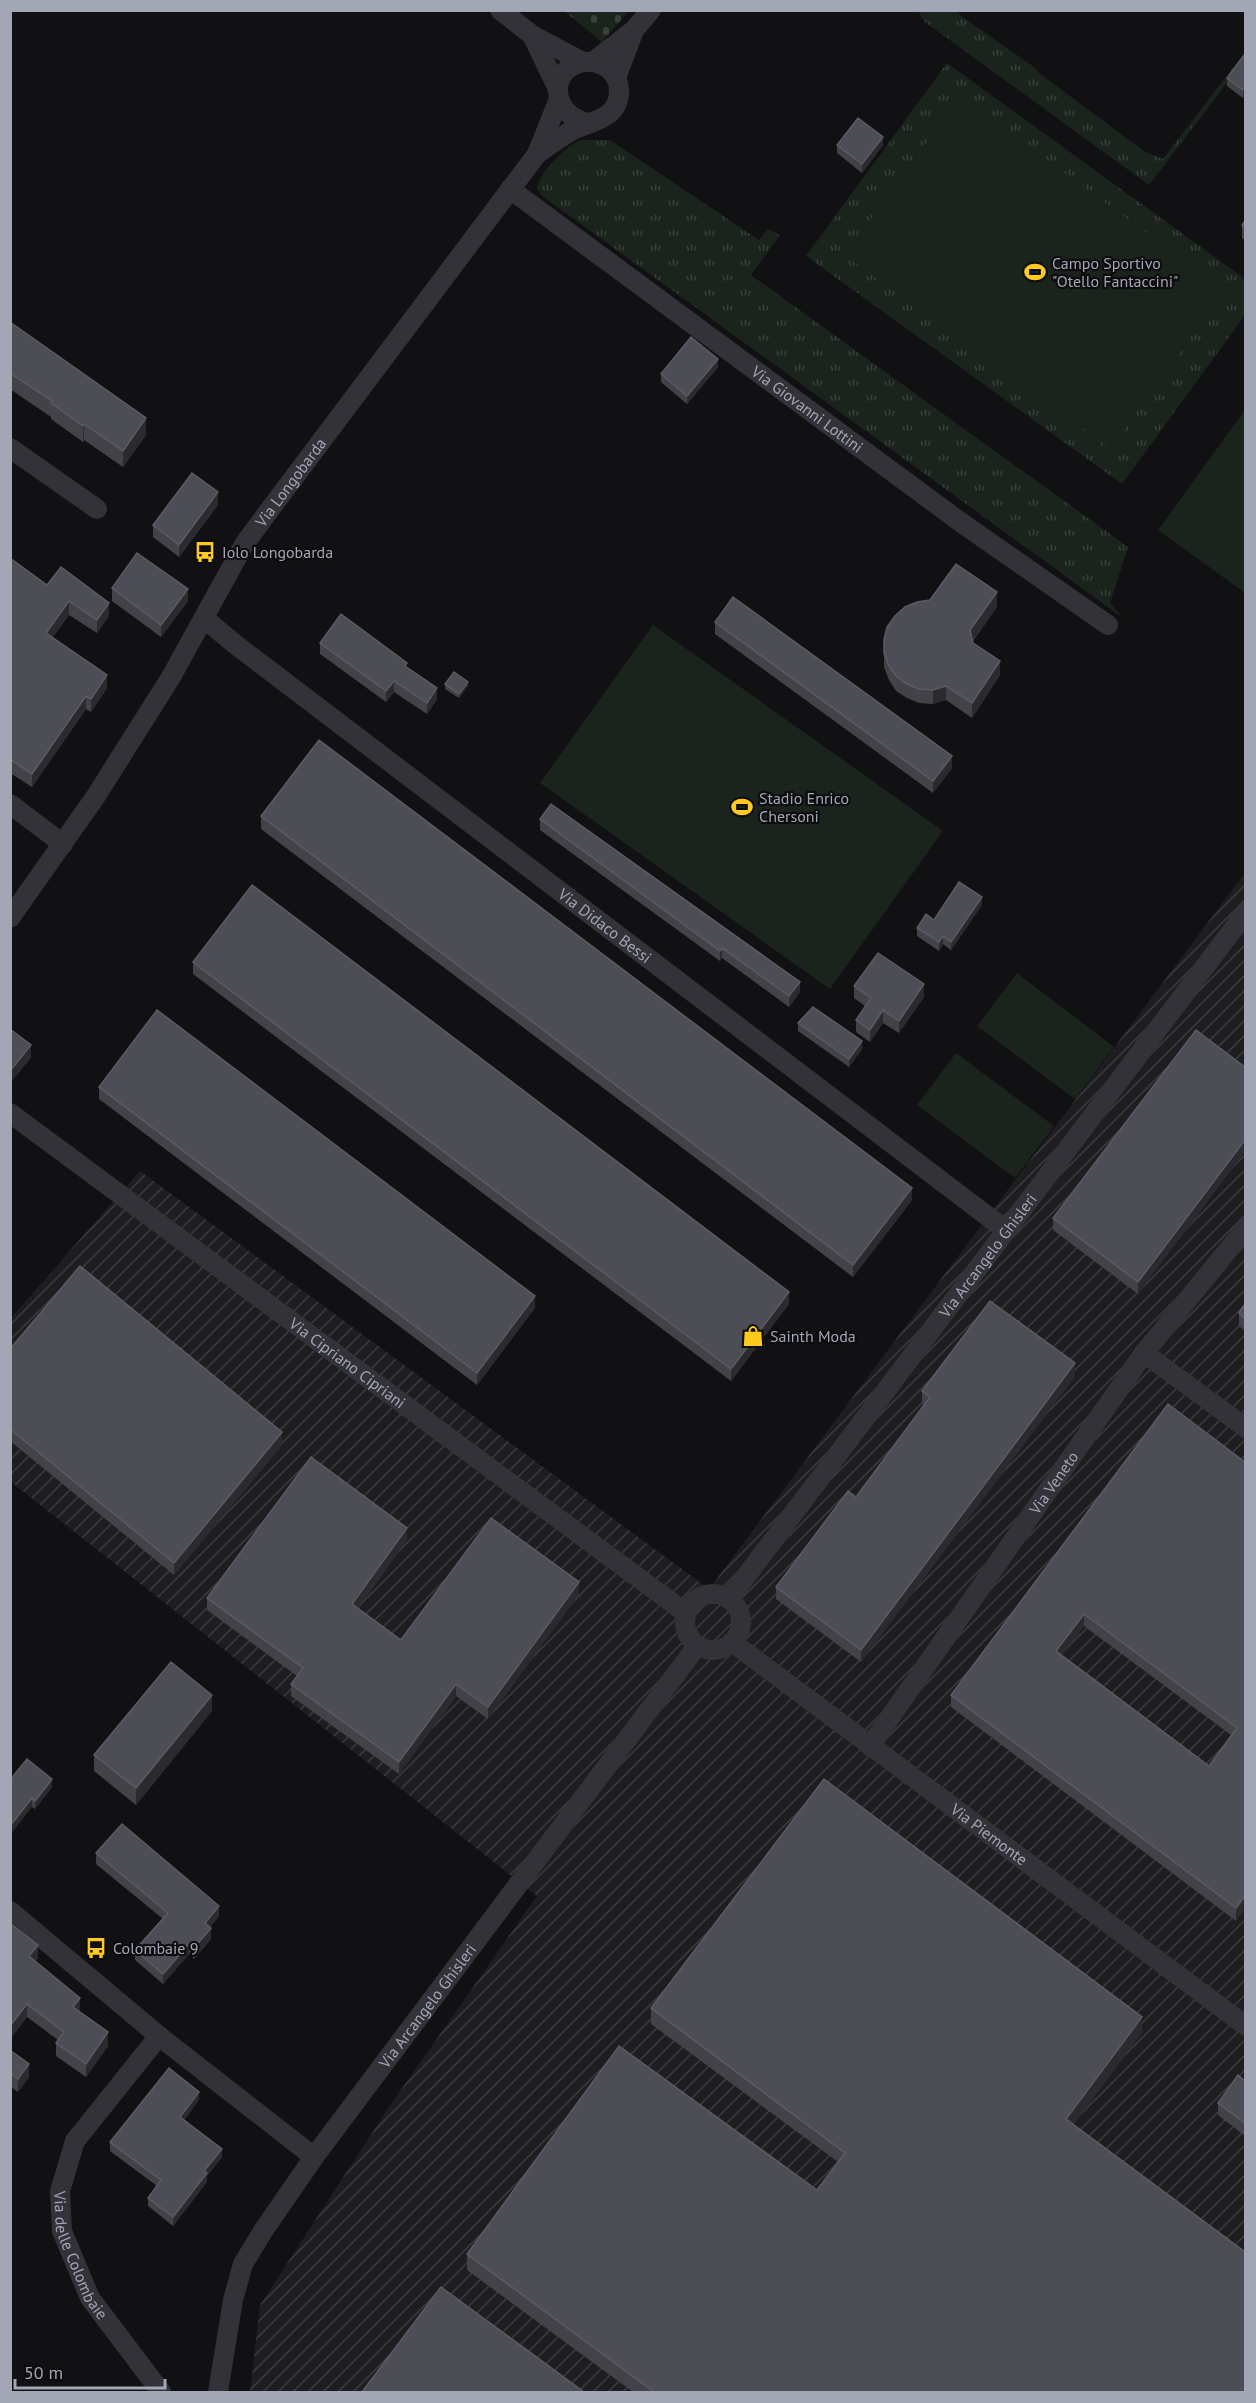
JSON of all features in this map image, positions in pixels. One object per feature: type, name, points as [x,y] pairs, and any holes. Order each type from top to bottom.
[{"type":"street","points":[[500,10],[532,35],[588,62],[602,64],[616,78],[634,30],[651,10]]},
{"type":"street","name":"Via Longobarda","points":[[537,154],[566,71],[588,62],[634,30]]},
{"type":"street","points":[[532,35],[562,108],[569,116],[589,123]]},
{"type":"street","name":"Via Longobarda","points":[[10,918],[63,844],[121,756],[204,619],[245,543],[537,154],[556,140],[608,116],[615,108],[619,98],[616,78]]},
{"type":"street","name":"Via Giovanni Lottini","points":[[510,189],[959,521],[1108,625]]},
{"type":"street","points":[[10,448],[97,509]]},
{"type":"street","name":"Via Didaco Bessi","points":[[204,619],[1007,1231]]},
{"type":"street","points":[[10,804],[63,844]]},
{"type":"street","name":"Via Arcangelo Ghisleri","points":[[729,1599],[1245,912]]},
{"type":"street","name":"Via Cipriano Cipriani","points":[[10,1113],[686,1613]]},
{"type":"street","name":"Via Veneto","points":[[870,1746],[1144,1353],[1245,1228]]},
{"type":"street","points":[[1144,1353],[1245,1428]]},
{"type":"street","points":[[704,1595],[722,1595],[729,1599],[735,1605],[741,1620],[737,1636],[732,1642],[715,1650],[698,1646],[686,1631],[684,1622],[690,1605],[704,1595]]},
{"type":"street","name":"Via Piemonte","points":[[732,1642],[1245,2026]]},
{"type":"street","name":"Via Arcangelo Ghisleri","points":[[218,2392],[233,2300],[243,2264],[263,2231],[314,2157],[698,1646]]},
{"type":"street","points":[[10,1911],[159,2036],[314,2157]]},
{"type":"street","name":"Via delle Colombaie","points":[[159,2036],[75,2141],[60,2191],[62,2231],[90,2298],[160,2392]]},
{"type":"shaded area","points":[[1245,873],[1245,2392],[250,2392],[260,2305],[389,2107],[537,1896],[11,1482],[11,1318],[140,1171],[709,1589]]},
{"type":"green space","points":[[629,10],[602,42],[564,11]]},
{"type":"green space","points":[[918,11],[957,11],[1145,152],[1163,159],[1245,52],[1245,59],[1149,185],[925,22]]},
{"type":"green space","name":"Campo Sportivo \"Otello Fantaccini\"","points":[[947,63],[1245,279],[1245,315],[1122,484],[806,256]]},
{"type":"green space","name":"Campo Sportivo \"Otello Fantaccini\"","points":[[960,97],[1225,290],[1110,448],[844,255]]},
{"type":"green space","points":[[582,140],[610,140],[759,240],[768,229],[780,235],[751,275],[1128,547],[1110,603],[1123,618],[541,195],[537,189],[542,175],[554,160],[569,147]]},
{"type":"green space","points":[[1245,410],[1245,593],[1158,530]]},
{"type":"green space","name":"Stadio Enrico Chersoni","points":[[653,625],[943,831],[830,989],[540,783]]},
{"type":"green space","points":[[1017,973],[1114,1047],[1075,1099],[977,1026]]},
{"type":"green space","points":[[956,1053],[1054,1126],[1015,1178],[917,1105]]},
{"type":"building","points":[[1245,54],[1245,87],[1243,90],[1227,78]]},
{"type":"building","points":[[858,118],[883,137],[862,164],[837,145]]},
{"type":"building","points":[[10,322],[146,418],[123,451],[84,424],[83,426],[51,403],[52,401],[10,373]]},
{"type":"building","points":[[691,337],[718,359],[687,396],[661,374]]},
{"type":"building","points":[[192,473],[218,492],[179,545],[153,525]]},
{"type":"building","points":[[137,553],[188,589],[161,625],[112,588]]},
{"type":"building","points":[[10,558],[47,585],[61,567],[109,603],[97,620],[69,601],[46,633],[107,675],[91,699],[86,696],[32,774],[10,759]]},
{"type":"building","points":[[956,564],[997,592],[970,630],[973,643],[1000,661],[972,703],[946,686],[933,690],[919,689],[907,684],[896,676],[884,653],[887,627],[895,616],[905,607],[930,600]]},
{"type":"building","points":[[733,597],[952,756],[933,781],[715,622]]},
{"type":"building","points":[[341,614],[407,663],[405,666],[437,688],[427,703],[394,681],[386,691],[320,643]]},
{"type":"building","points":[[454,672],[468,682],[459,694],[445,684]]},
{"type":"building","points":[[319,740],[912,1188],[853,1265],[261,816]]},
{"type":"building","points":[[551,804],[800,982],[789,996],[722,948],[720,951],[540,819]]},
{"type":"building","points":[[959,882],[982,897],[951,942],[943,936],[939,942],[917,928],[926,914],[934,920]]},
{"type":"building","points":[[252,885],[789,1292],[731,1369],[193,962]]},
{"type":"building","points":[[878,953],[924,984],[899,1021],[883,1010],[870,1030],[856,1020],[871,998],[854,986]]},
{"type":"building","points":[[813,1007],[862,1041],[849,1059],[798,1023]]},
{"type":"building","points":[[157,1010],[535,1296],[477,1373],[99,1087]]},
{"type":"building","points":[[10,1029],[31,1045],[11,1070],[10,1069]]},
{"type":"building","points":[[1196,1030],[1245,1067],[1245,1140],[1138,1282],[1053,1218]]},
{"type":"building","points":[[80,1266],[282,1432],[174,1563],[10,1429],[10,1349]]},
{"type":"building","points":[[990,1301],[1075,1363],[861,1650],[776,1587],[848,1491],[856,1497],[930,1397],[922,1391]]},
{"type":"building","points":[[1245,1304],[1245,1319],[1239,1313]]},
{"type":"building","points":[[1168,1404],[1245,1462],[1245,1896],[1236,1908],[951,1695]],"holes":[[[1084,1614],[1237,1728],[1209,1766],[1056,1651]]]},
{"type":"building","points":[[311,1457],[407,1528],[352,1604],[401,1640],[491,1518],[579,1582],[488,1707],[456,1684],[399,1762],[291,1684],[303,1668],[207,1598]]},
{"type":"building","points":[[171,1662],[212,1695],[136,1788],[94,1755]]},
{"type":"building","points":[[27,1759],[52,1779],[35,1801],[32,1798],[10,1826],[10,1780]]},
{"type":"building","points":[[824,1779],[1142,2017],[1066,2119],[1245,2252],[1245,2392],[654,2392],[467,2254],[619,2046],[817,2190],[845,2153],[651,2008]]},
{"type":"building","points":[[122,1824],[219,1906],[205,1923],[211,1928],[194,1948],[189,1944],[163,1974],[135,1950],[168,1913],[96,1853]]},
{"type":"building","points":[[12,1925],[38,1945],[29,1956],[80,1998],[73,2007],[108,2032],[86,2064],[56,2043],[64,2032],[27,2004],[10,2026],[10,1926]]},
{"type":"building","points":[[10,2050],[29,2064],[18,2079],[10,2073]]},
{"type":"building","points":[[169,2068],[199,2092],[180,2117],[222,2149],[204,2171],[207,2173],[173,2217],[148,2198],[161,2180],[110,2142]]},
{"type":"building","points":[[1238,2075],[1245,2081],[1245,2123],[1218,2103]]},
{"type":"building","points":[[441,2287],[584,2392],[362,2392]]},
{"type":"place","name":"Campo Sportivo \"Otello Fantaccini\"","points":[[1035,272]]},
{"type":"place","name":"Iolo Longobarda","points":[[205,552]]},
{"type":"place","name":"Stadio Enrico Chersoni","points":[[742,807]]},
{"type":"place","name":"Sainth Moda","points":[[753,1336]]},
{"type":"place","name":"Colombaie 9","points":[[96,1948]]}]
